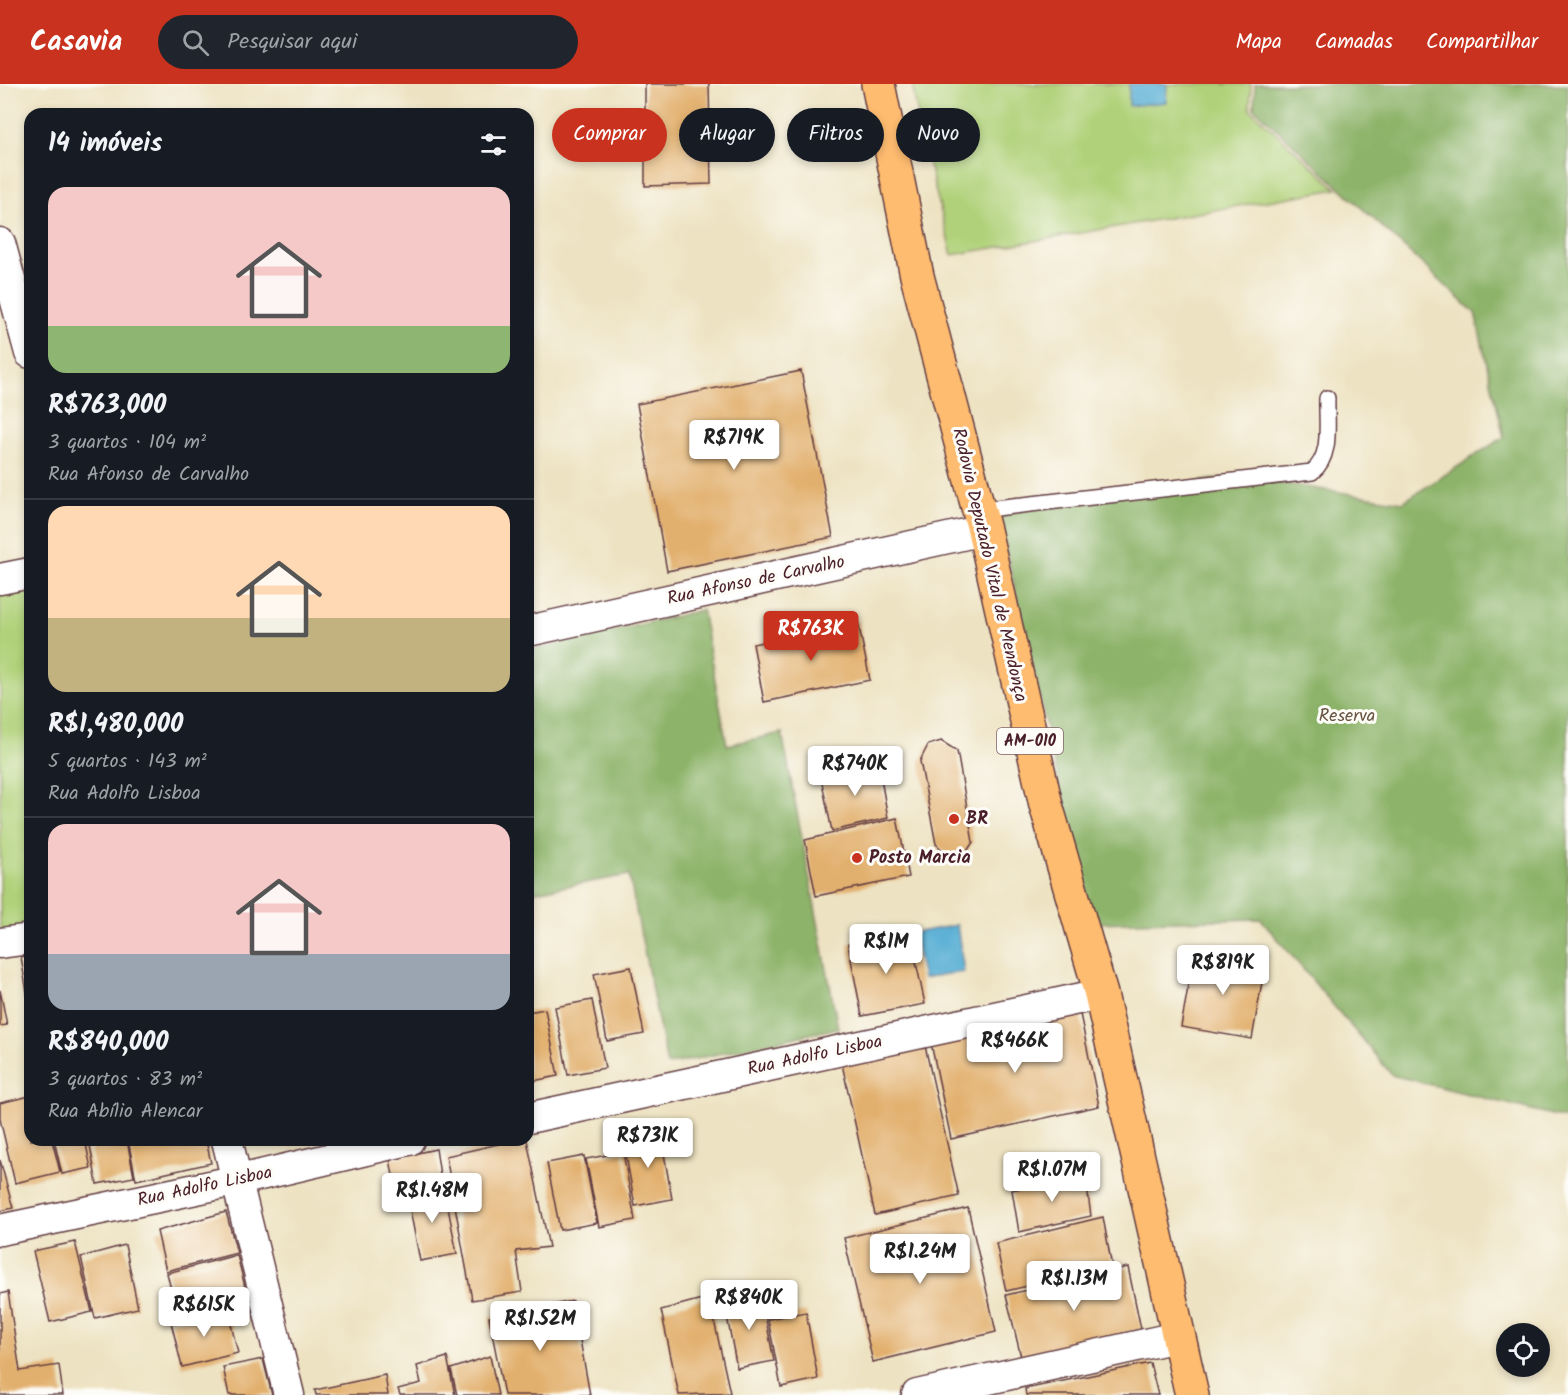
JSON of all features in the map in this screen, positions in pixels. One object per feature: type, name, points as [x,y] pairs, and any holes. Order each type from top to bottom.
[{"type":"main road","name":"Rodovia Deputado Vital de Mendonça","points":[[878,84],[917,276],[981,520],[1046,804],[1101,994],[1192,1395]]},
{"type":"street","points":[[0,243],[24,331]]},
{"type":"street","name":"Rua Afonso de Carvalho","points":[[534,630],[981,520]]},
{"type":"street","points":[[0,579],[24,574]]},
{"type":"street","points":[[0,943],[24,940]]},
{"type":"street","name":"Rua Adolfo Lisboa","points":[[534,1117],[1101,994]]},
{"type":"street","points":[[229,1146],[239,1180],[289,1395]]},
{"type":"street","name":"Rua Adolfo Lisboa","points":[[0,1230],[239,1180],[384,1146]]},
{"type":"street","points":[[917,1395],[1178,1337]]},
{"type":"lane","points":[[981,520],[1312,472],[1321,465],[1325,456],[1327,398]]},
{"type":"green space","points":[[912,84],[1251,84],[1250,109],[1337,189],[952,255],[928,162],[980,162],[980,108],[917,108]]},
{"type":"green space","name":"Reserva","points":[[1255,84],[1568,84],[1568,1119],[1392,1075],[1261,919],[1091,923],[998,514],[1235,476],[1403,502],[1504,437],[1475,313],[1254,108]]},
{"type":"green space","points":[[24,577],[24,929],[0,933],[0,583]]},
{"type":"green space","points":[[702,610],[727,745],[782,733],[838,1028],[667,1065],[629,875],[534,892],[534,650]]},
{"type":"water","points":[[1129,84],[1167,84],[1166,102],[1129,106]]},
{"type":"water","points":[[957,925],[964,972],[923,979],[913,933]]},
{"type":"building","points":[[645,84],[709,84],[709,108],[679,108],[679,162],[711,162],[711,184],[645,186],[645,162],[667,162],[667,108],[645,108]]},
{"type":"building","points":[[801,371],[833,537],[667,571],[637,404]]},
{"type":"building","points":[[858,622],[870,680],[764,702],[753,644]]},
{"type":"building","points":[[941,741],[957,751],[973,842],[964,856],[952,859],[936,844],[920,761],[928,745]]},
{"type":"building","points":[[878,762],[888,818],[832,831],[821,778]]},
{"type":"building","name":"Posto Marcia","points":[[897,818],[909,877],[816,896],[805,840]]},
{"type":"building","points":[[910,934],[925,1004],[862,1016],[848,944]]},
{"type":"building","points":[[1194,953],[1265,965],[1252,1039],[1181,1027]]},
{"type":"building","points":[[24,956],[24,975],[21,957]]},
{"type":"building","points":[[631,967],[644,1034],[607,1041],[594,974]]},
{"type":"building","points":[[0,990],[7,1025],[0,1026]]},
{"type":"building","points":[[592,1000],[605,1068],[568,1075],[555,1007]]},
{"type":"building","points":[[545,1009],[558,1076],[534,1081],[534,1011]]},
{"type":"building","points":[[1079,1009],[1099,1106],[951,1139],[931,1043]]},
{"type":"building","points":[[925,1046],[959,1196],[875,1215],[842,1064]]},
{"type":"building","points":[[24,1097],[24,1146],[54,1146],[60,1172],[15,1183],[0,1119],[0,1103]]},
{"type":"building","points":[[660,1131],[672,1199],[635,1206],[623,1138]]},
{"type":"building","points":[[55,1146],[86,1146],[91,1168],[62,1174]]},
{"type":"building","points":[[90,1146],[128,1146],[134,1177],[97,1184]]},
{"type":"building","points":[[129,1146],[207,1146],[211,1163],[136,1180]]},
{"type":"building","points":[[490,1146],[528,1146],[549,1247],[516,1251],[522,1292],[472,1300],[446,1156]]},
{"type":"building","points":[[436,1149],[441,1181],[396,1192],[390,1159]]},
{"type":"building","points":[[623,1152],[635,1220],[599,1227],[586,1159]]},
{"type":"building","points":[[584,1156],[597,1223],[560,1230],[547,1163]]},
{"type":"building","points":[[0,1160],[13,1208],[0,1211]]},
{"type":"building","points":[[1085,1173],[1091,1216],[1019,1232],[1012,1190]]},
{"type":"building","points":[[444,1187],[457,1254],[420,1261],[407,1194]]},
{"type":"building","points":[[968,1208],[996,1332],[873,1362],[844,1238]]},
{"type":"building","points":[[226,1212],[237,1253],[166,1271],[157,1231]]},
{"type":"building","points":[[1103,1217],[1112,1267],[1006,1291],[996,1243]]},
{"type":"building","points":[[75,1242],[92,1312],[50,1322],[33,1251]]},
{"type":"building","points":[[125,1245],[138,1308],[95,1318],[81,1257]]},
{"type":"building","points":[[237,1255],[247,1295],[177,1314],[167,1273]]},
{"type":"building","points":[[1128,1267],[1141,1329],[1021,1357],[1006,1295]]},
{"type":"building","points":[[8,1292],[20,1371],[59,1365],[63,1395],[0,1395],[0,1294]]},
{"type":"building","points":[[761,1294],[774,1361],[737,1368],[724,1301]]},
{"type":"building","points":[[709,1297],[730,1393],[679,1395],[661,1310]]},
{"type":"building","points":[[573,1301],[590,1395],[504,1395],[489,1317]]},
{"type":"building","points":[[227,1308],[238,1353],[182,1367],[171,1322]]},
{"type":"building","points":[[806,1312],[818,1379],[781,1387],[768,1319]]},
{"type":"building","points":[[490,1356],[498,1395],[457,1395],[451,1369]]},
{"type":"building","points":[[447,1357],[455,1395],[400,1395],[398,1389],[421,1383],[417,1366]]},
{"type":"building","points":[[263,1359],[272,1395],[229,1395],[223,1367]]},
{"type":"building","points":[[1150,1363],[1158,1395],[1026,1395],[1025,1389]]},
{"type":"building","points":[[385,1375],[388,1395],[316,1395],[315,1390]]},
{"type":"place","name":"BR","points":[[954,819]]},
{"type":"place","name":"Posto Marcia","points":[[857,858]]}]
